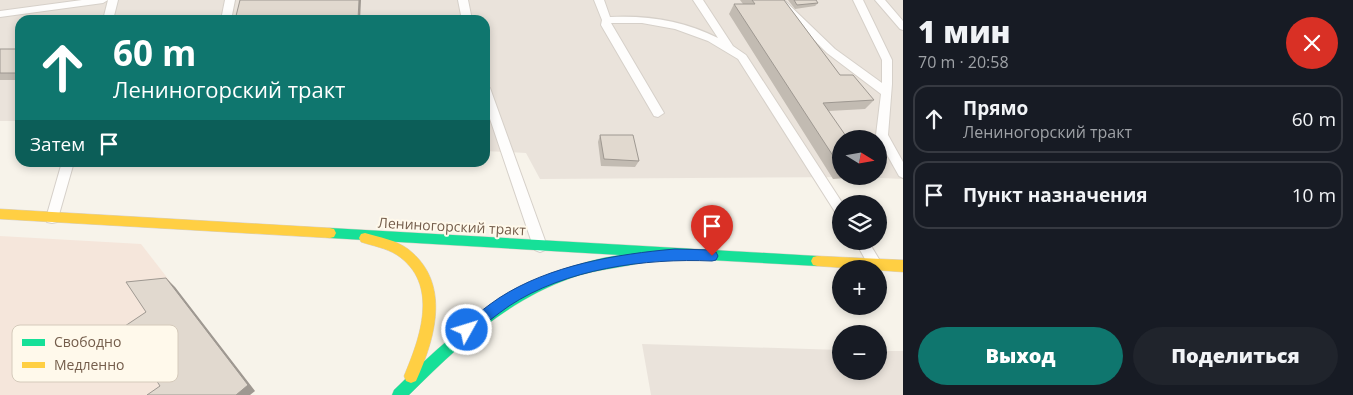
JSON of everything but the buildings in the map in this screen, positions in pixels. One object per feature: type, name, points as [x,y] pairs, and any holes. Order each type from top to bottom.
[{"type":"main road","name":"Лениногорский тракт","points":[[0,214],[354,236],[832,262]]},
{"type":"main road","points":[[354,236],[399,249],[411,258],[421,270],[427,286],[429,321],[427,339],[409,381],[398,395]]},
{"type":"main road","points":[[398,395],[467,330],[504,302],[523,291],[573,271],[639,257],[675,254]]},
{"type":"main road","name":"Лениногорский тракт","points":[[887,265],[903,266]]},
{"type":"lane","points":[[0,14],[103,0]]},
{"type":"lane","points":[[110,15],[114,0]]},
{"type":"lane","points":[[227,15],[230,0]]},
{"type":"lane","points":[[463,0],[466,15]]},
{"type":"lane","points":[[599,0],[607,20],[606,25],[658,113]]},
{"type":"lane","points":[[698,0],[728,46]]},
{"type":"lane","points":[[779,0],[831,51],[886,92]]},
{"type":"lane","points":[[858,0],[887,60],[882,135],[903,174]]},
{"type":"lane","points":[[880,0],[903,27]]},
{"type":"lane","points":[[607,20],[624,18],[651,21],[694,30],[728,46],[742,57],[832,197]]},
{"type":"lane","points":[[490,102],[540,246]]},
{"type":"lane","points":[[52,218],[67,167]]},
{"type":"shaded area","points":[[0,0],[903,0],[903,179],[888,178],[888,130],[832,130],[832,177],[540,179],[526,153],[490,151],[490,15],[15,15],[15,121],[0,121]]},
{"type":"shaded area","points":[[0,236],[141,244],[255,391],[250,395],[0,395]]},
{"type":"shaded area","points":[[642,344],[832,350],[832,380],[887,380],[887,351],[903,351],[903,395],[651,395]]},
{"type":"traffic: fast","points":[[330,233],[817,261]]},
{"type":"traffic: fast","points":[[399,395],[455,341],[482,319],[510,300],[540,284],[572,272],[608,262],[649,256]]},
{"type":"traffic: slow","points":[[0,214],[330,233]]},
{"type":"traffic: slow","points":[[365,238],[400,250],[417,265],[425,279],[429,295],[428,329],[418,362],[411,376]]},
{"type":"traffic: slow","points":[[817,261],[903,266]]},
{"type":"route","points":[[467,330],[485,315],[523,291],[573,271],[639,257],[675,254],[712,256]]}]
